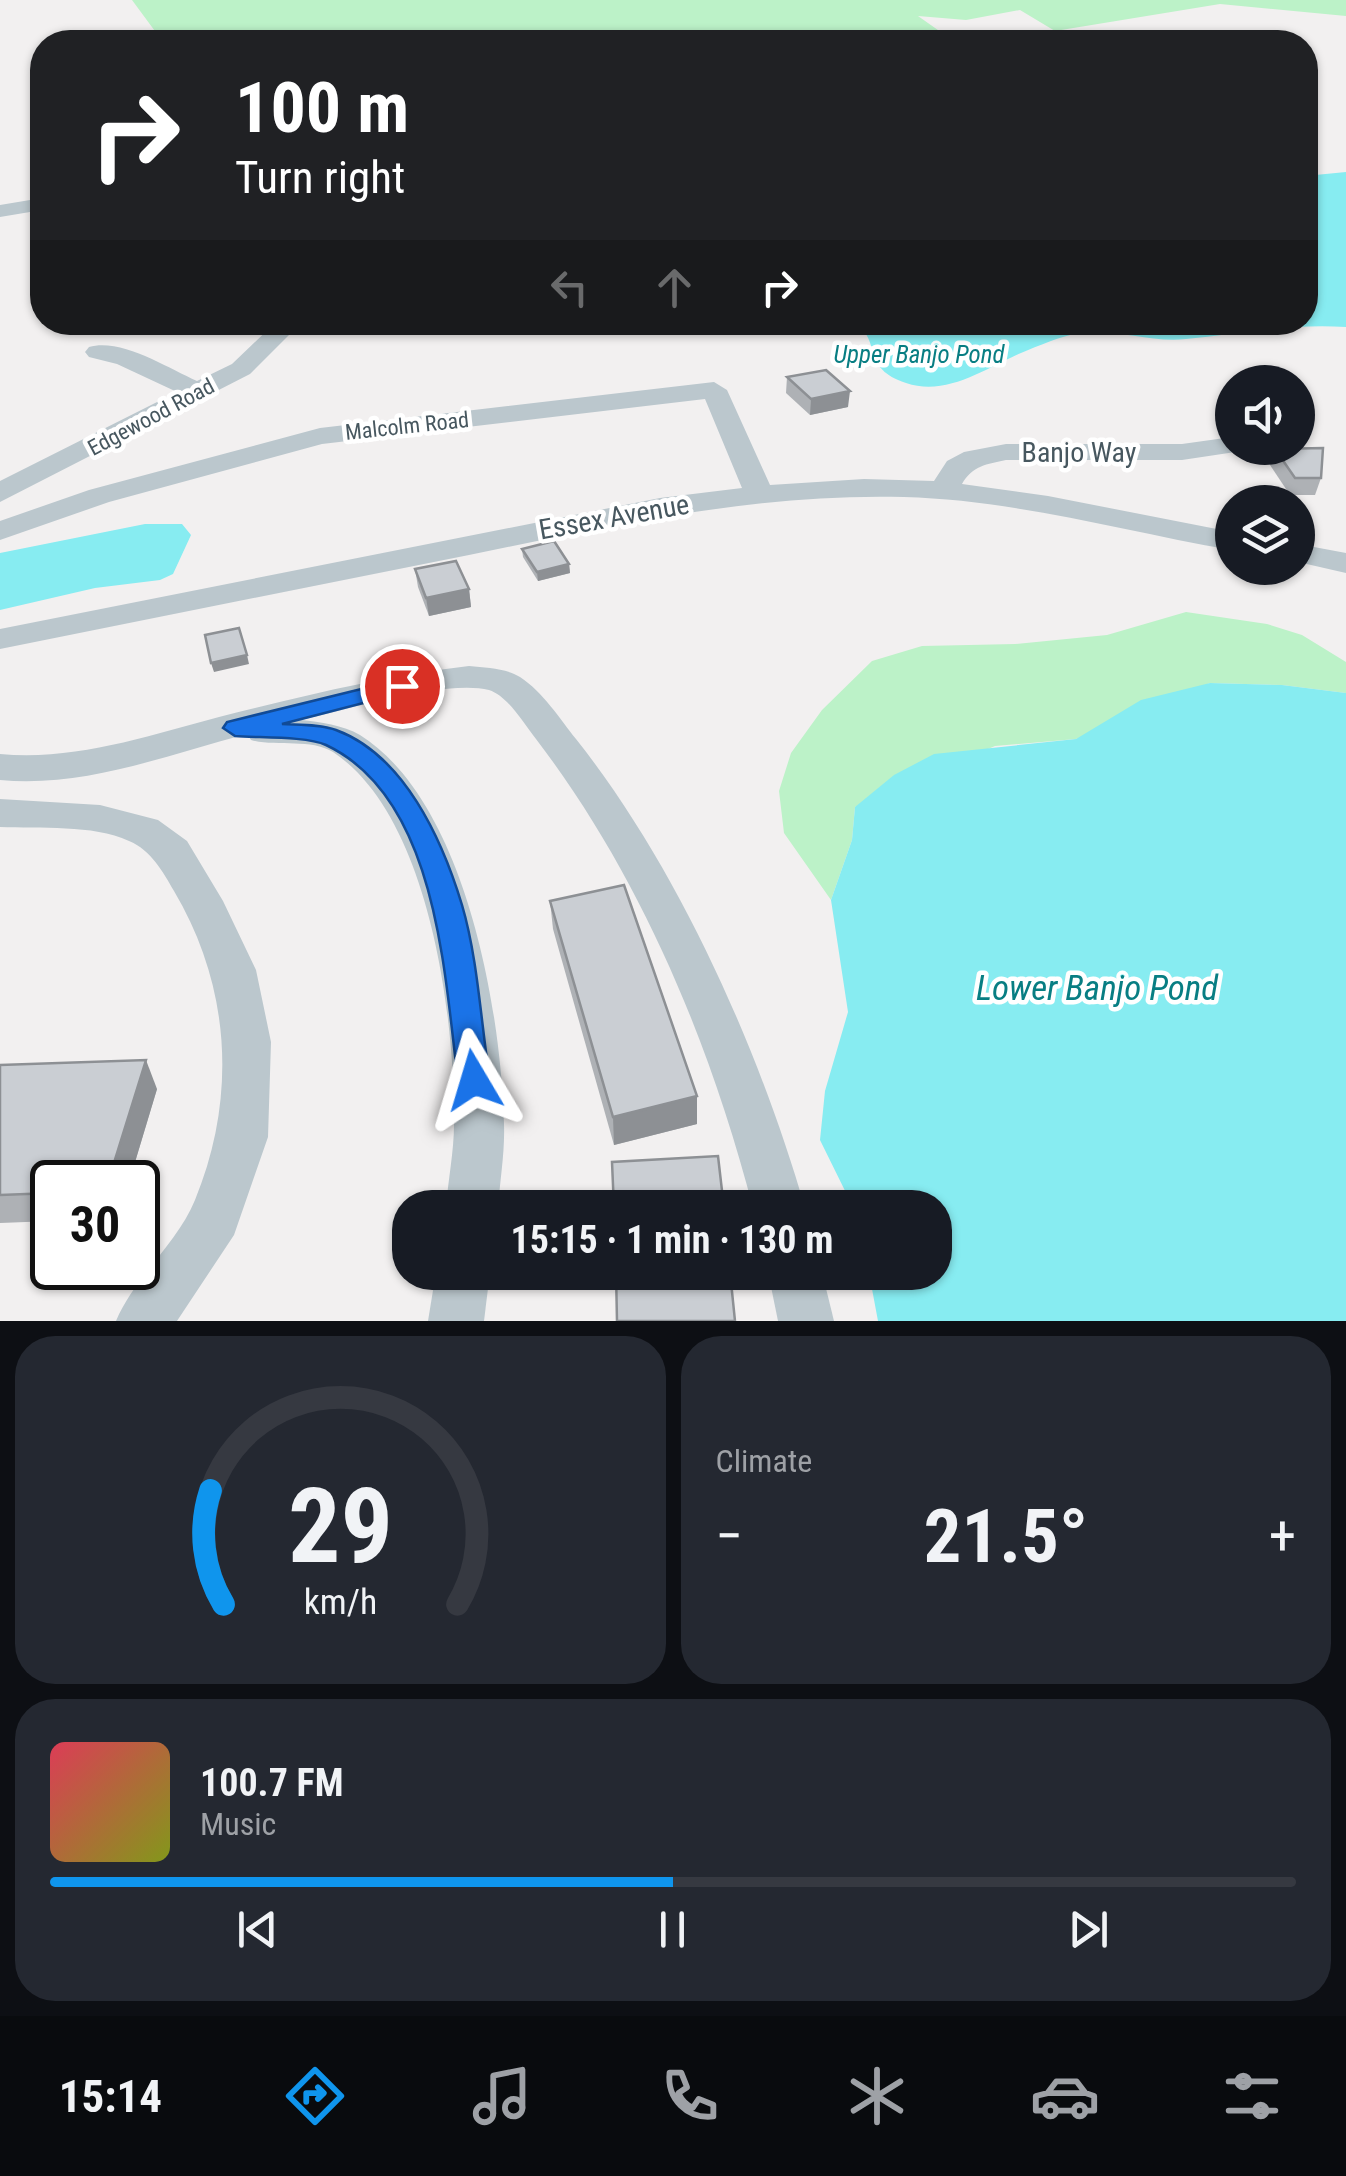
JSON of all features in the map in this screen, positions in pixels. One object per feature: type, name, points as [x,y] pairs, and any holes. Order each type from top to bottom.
[{"type":"street","points":[[0,212],[30,206]]},
{"type":"street","name":"Edgewood Road","points":[[0,493],[242,370],[277,335]]},
{"type":"street","points":[[98,352],[126,359],[199,392]]},
{"type":"street","name":"Malcolm Road","points":[[0,532],[99,496],[320,436],[714,390],[759,493]]},
{"type":"street","name":"Banjo Way","points":[[942,492],[956,467],[974,458],[1006,452],[1182,452],[1215,447]]},
{"type":"street","name":"Essex Avenue","points":[[0,639],[660,506],[759,493],[868,488],[985,495],[1215,538]]},
{"type":"street","points":[[1315,557],[1346,563]]},
{"type":"street","points":[[0,767],[34,770],[92,763],[433,679],[498,680],[524,700],[577,765],[656,891],[737,1082],[773,1190]]},
{"type":"street","points":[[235,728],[329,736],[376,766],[395,788],[434,866],[449,908],[479,1119],[473,1190]]},
{"type":"street","points":[[0,813],[100,819],[144,830],[172,852],[202,902],[233,970],[247,1042],[243,1137],[215,1218],[144,1321]]},
{"type":"street","points":[[456,1321],[461,1290]]},
{"type":"street","points":[[799,1290],[806,1321]]},
{"type":"green space","points":[[132,0],[1346,0],[1346,16],[1220,4],[1061,30],[1053,30],[1020,10],[966,20],[918,16],[938,30],[154,30]]},
{"type":"green space","points":[[1186,612],[1267,624],[1302,635],[1346,662],[1346,693],[1282,685],[1210,683],[1076,739],[995,746],[855,807],[852,840],[831,900],[784,833],[779,791],[791,753],[822,710],[872,661],[922,646],[1015,644],[1107,635]]},
{"type":"water","points":[[1346,172],[1346,327],[1318,326],[1318,175]]},
{"type":"water","name":"Upper Banjo Pond","points":[[866,335],[1072,335],[1035,347],[966,379],[936,386],[906,383],[892,377],[877,363]]},
{"type":"water","points":[[1129,335],[1220,335],[1173,340]]},
{"type":"water","points":[[145,524],[182,524],[191,535],[173,574],[160,580],[95,588],[0,610],[0,553]]},
{"type":"water","name":"Lower Banjo Pond","points":[[1210,683],[1282,685],[1346,693],[1346,1321],[878,1321],[872,1290],[952,1290],[952,1190],[845,1190],[820,1140],[825,1091],[848,1012],[831,900],[852,840],[855,807],[894,775],[934,754],[1076,739],[1141,700]]},
{"type":"building","points":[[826,370],[850,391],[811,399],[787,377]]},
{"type":"building","points":[[1315,448],[1323,448],[1321,478],[1295,478],[1286,465],[1315,465]]},
{"type":"building","points":[[554,541],[569,564],[537,572],[522,549]]},
{"type":"building","points":[[456,561],[469,589],[426,598],[415,569]]},
{"type":"building","points":[[239,628],[247,655],[211,663],[205,635]]},
{"type":"building","points":[[624,885],[697,1096],[613,1117],[550,901]]},
{"type":"building","points":[[146,1060],[115,1160],[30,1160],[30,1194],[0,1195],[0,1065]]},
{"type":"building","points":[[718,1156],[722,1190],[613,1190],[612,1162]]},
{"type":"building","points":[[616,1290],[732,1290],[735,1321],[617,1321]]},
{"type":"route","points":[[402,686],[235,728],[329,736],[376,766],[395,788],[434,866],[449,908],[474,1080]]}]
